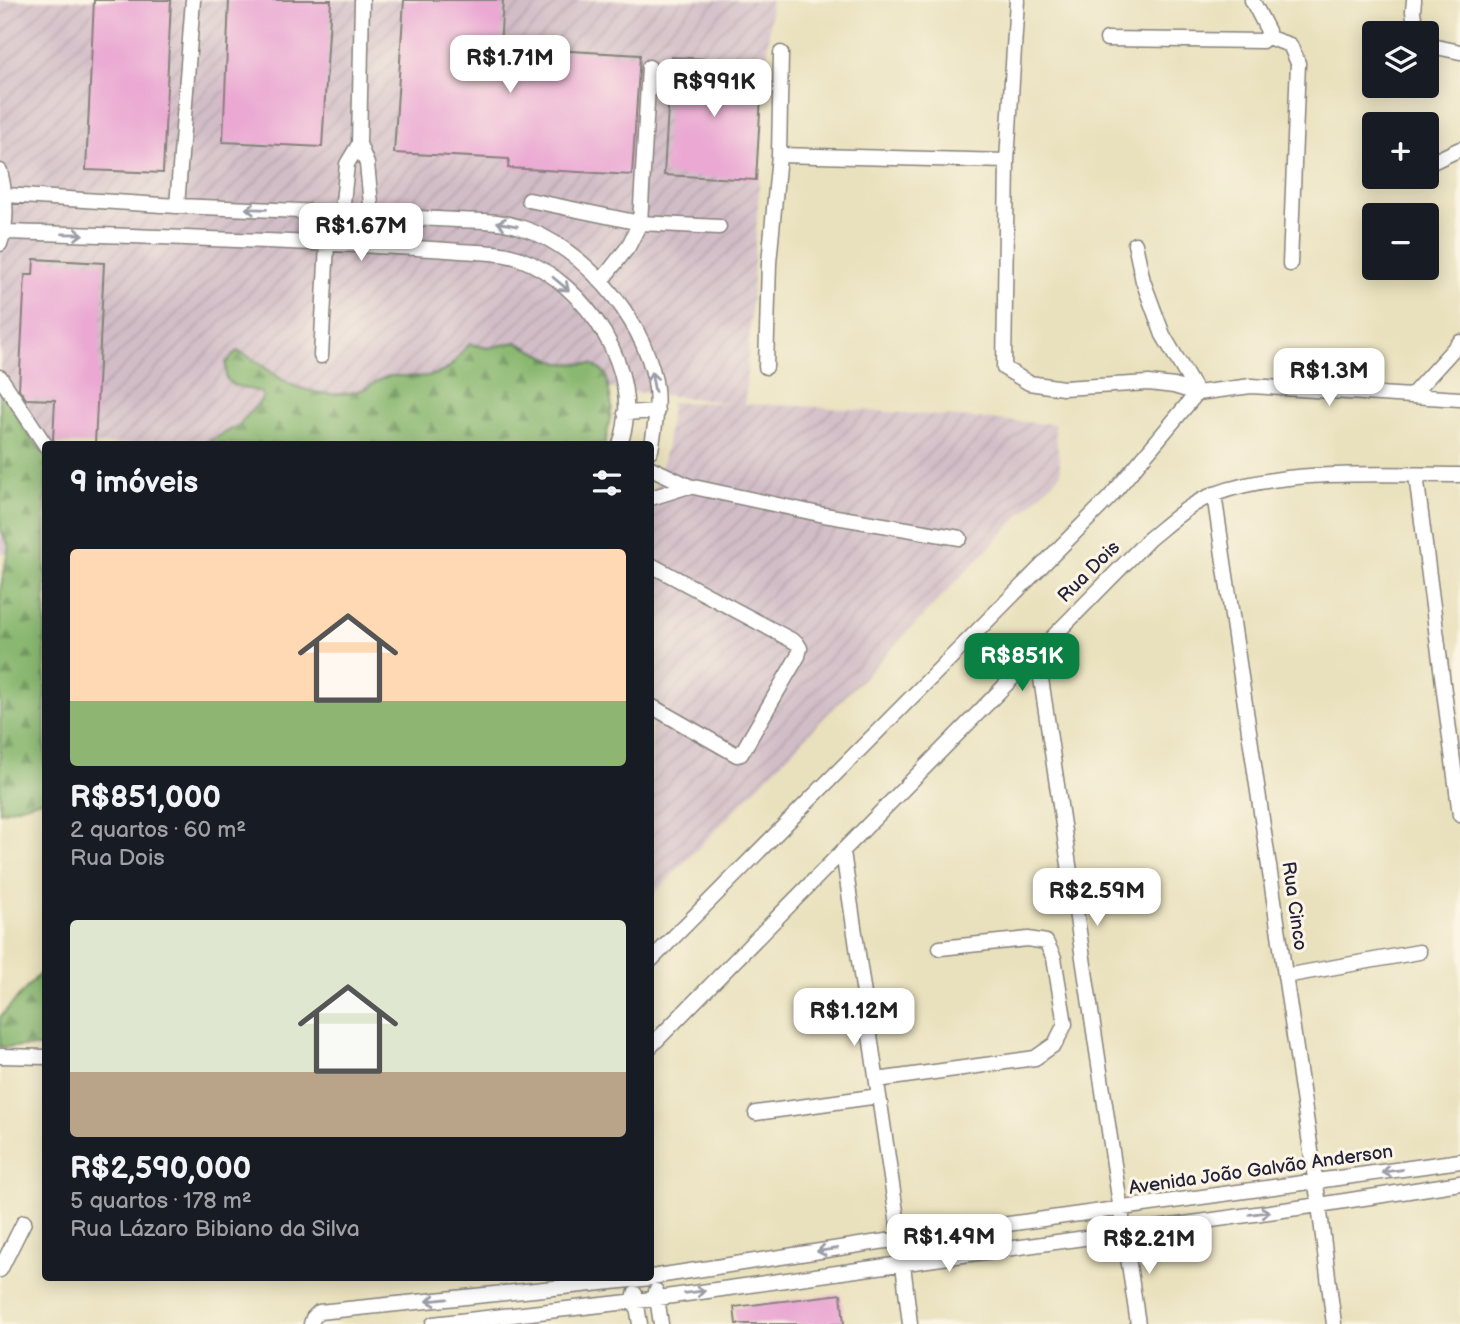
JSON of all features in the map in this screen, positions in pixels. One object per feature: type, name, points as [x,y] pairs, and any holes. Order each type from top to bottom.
[{"type":"street","points":[[177,206],[193,0]]},
{"type":"street","points":[[362,0],[359,144],[366,164],[372,214]]},
{"type":"street","points":[[1017,0],[1007,161],[1004,368],[1028,383],[1063,388],[1149,383],[1174,386],[1197,393],[1251,386],[1460,399]]},
{"type":"street","points":[[1107,39],[1262,41],[1268,32],[1252,0]]},
{"type":"street","points":[[1414,0],[1414,21]]},
{"type":"street","points":[[1267,37],[1290,45],[1298,63],[1290,264]]},
{"type":"street","points":[[1439,48],[1460,52]]},
{"type":"street","points":[[766,367],[769,263],[779,155],[781,53]]},
{"type":"street","points":[[602,280],[628,247],[640,223],[649,68]]},
{"type":"street","points":[[342,212],[347,164],[359,144]]},
{"type":"street","points":[[1439,159],[1460,149]]},
{"type":"street","points":[[779,155],[1007,161]]},
{"type":"street","points":[[347,164],[366,164]]},
{"type":"street","points":[[0,171],[6,195],[2,238],[327,244],[488,253],[517,258],[547,273],[589,310],[617,354],[625,389],[624,434],[621,441]]},
{"type":"street","points":[[6,195],[177,206],[342,212],[499,222],[519,226],[563,248],[602,280],[632,323],[654,380],[657,411],[652,441]]},
{"type":"street","points":[[529,200],[640,223],[719,227]]},
{"type":"street","points":[[321,356],[327,244]]},
{"type":"street","points":[[1135,244],[1143,281],[1163,335],[1197,393]]},
{"type":"street","points":[[1411,396],[1460,342]]},
{"type":"street","points":[[0,377],[43,441]]},
{"type":"street","points":[[654,957],[1110,497],[1197,393]]},
{"type":"street","points":[[625,413],[657,411]]},
{"type":"street","points":[[654,469],[689,486],[824,515],[960,538]]},
{"type":"street","points":[[1416,475],[1460,815]]},
{"type":"street","name":"Rua Dois","points":[[654,1043],[1149,539],[1186,510],[1214,494],[1265,482],[1320,476],[1460,475]]},
{"type":"street","points":[[654,497],[689,486]]},
{"type":"street","name":"Rua Cinco","points":[[1214,494],[1319,1205],[1334,1324]]},
{"type":"street","points":[[654,567],[797,643],[800,648],[798,656],[741,754],[737,755],[654,708]]},
{"type":"street","points":[[1037,652],[1138,1324]]},
{"type":"street","points":[[843,852],[910,1324]]},
{"type":"street","points":[[877,1080],[1035,1058],[1055,1044],[1065,1024],[1054,958],[1046,942],[1028,939],[940,948]]},
{"type":"street","points":[[1285,976],[1419,952]]},
{"type":"street","points":[[0,1056],[42,1057]]},
{"type":"street","points":[[756,1113],[879,1096]]},
{"type":"street","name":"Avenida João Galvão Anderson","points":[[654,1277],[900,1239],[1460,1161]]},
{"type":"street","points":[[433,1324],[637,1301],[1460,1183]]},
{"type":"street","points":[[0,1270],[24,1222]]},
{"type":"street","name":"Avenida João Galvão Anderson","points":[[311,1324],[319,1312],[611,1281]]},
{"type":"street","points":[[631,1281],[640,1324]]},
{"type":"street","points":[[652,1281],[662,1324]]},
{"type":"shaded area","points":[[0,0],[771,0],[745,404],[1054,424],[1061,473],[654,894],[654,487],[667,445],[671,402],[733,403],[516,378],[331,441],[42,441],[42,540],[0,554]]},
{"type":"green space","points":[[516,342],[559,363],[592,364],[606,374],[612,407],[606,441],[210,441],[238,426],[263,398],[261,392],[233,385],[226,378],[226,363],[237,351],[290,384],[337,394],[361,390],[390,376],[437,374],[452,365],[470,344],[488,348]]},
{"type":"green space","points":[[0,385],[26,431],[42,450],[42,800],[0,812],[0,591],[9,546],[0,528]]},
{"type":"green space","points":[[42,971],[42,1047],[0,1047],[0,1017]]},
{"type":"building","points":[[94,0],[171,0],[163,173],[86,170]]},
{"type":"building","points":[[229,0],[331,0],[322,147],[223,142]]},
{"type":"building","points":[[404,0],[503,0],[500,47],[640,55],[632,175],[508,168],[509,159],[394,153]]},
{"type":"building","points":[[671,57],[763,62],[756,180],[664,175]]},
{"type":"building","points":[[34,259],[104,263],[95,441],[54,441],[55,400],[26,399],[19,389],[25,275],[33,275]]},
{"type":"building","points":[[841,1294],[844,1324],[736,1324],[734,1307]]}]
